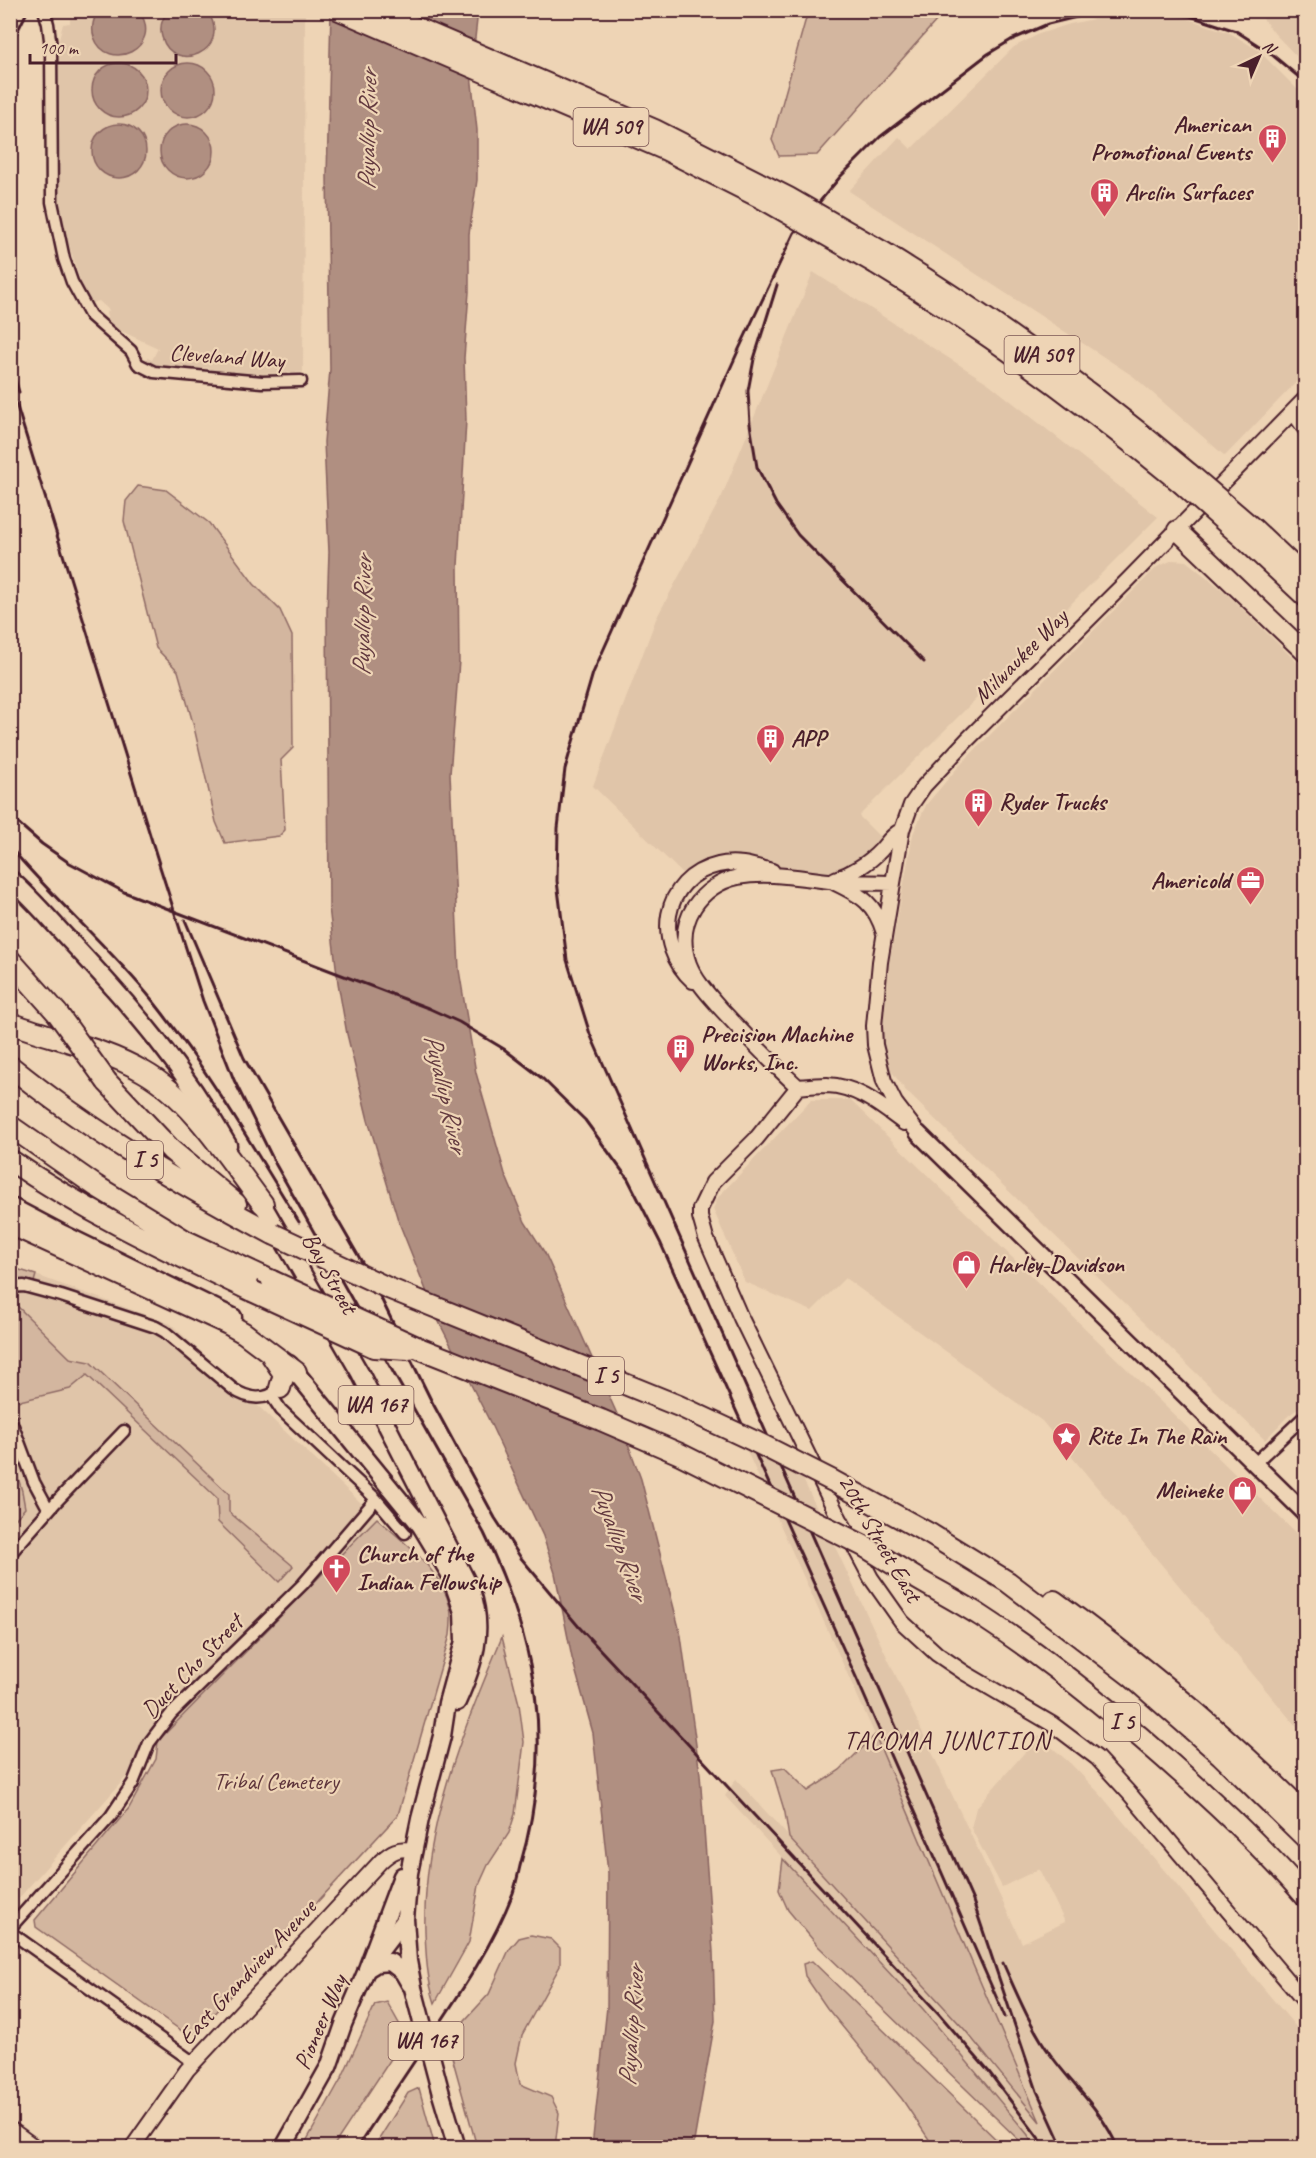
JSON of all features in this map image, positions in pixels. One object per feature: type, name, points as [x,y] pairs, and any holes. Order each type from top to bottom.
[{"type":"highway","name":"WA 509","points":[[337,10],[666,151],[957,297],[1036,350],[1099,398],[1249,534],[1305,577]]},
{"type":"highway","name":"WA 509","points":[[376,10],[665,134],[789,197],[879,258]]},
{"type":"highway","points":[[1177,530],[1305,653]]},
{"type":"highway","name":"WA 509","points":[[1249,534],[1305,598]]},
{"type":"highway","points":[[10,960],[58,1014],[107,1082],[153,1133],[273,1234]]},
{"type":"highway","points":[[10,1023],[118,1059],[143,1071],[167,1087],[199,1120],[263,1204]]},
{"type":"highway","name":"I 5","points":[[13,1068],[71,1113],[150,1164],[273,1234],[388,1288],[679,1406],[823,1476],[930,1534],[1008,1582],[1157,1698],[1260,1792],[1305,1838]]},
{"type":"highway","name":"I 5","points":[[10,1126],[104,1191],[186,1241],[421,1349],[680,1454],[854,1541],[980,1616],[1045,1660],[1100,1703],[1222,1809],[1286,1874],[1305,1897]]},
{"type":"highway","points":[[10,1160],[116,1225],[252,1291],[374,1347],[421,1349]]},
{"type":"highway","points":[[10,1224],[228,1324],[267,1349],[296,1372]]},
{"type":"highway","points":[[267,1349],[282,1370],[284,1378],[276,1392]]},
{"type":"highway","points":[[1008,1582],[1039,1589],[1134,1661],[1219,1730],[1305,1815]]},
{"type":"main road","name":"Bay Street","points":[[12,881],[119,994],[164,1047],[201,1099],[360,1373],[464,1573],[479,1621],[476,1648],[462,1692],[442,1736]]},
{"type":"main road","points":[[918,1133],[1305,1514]]},
{"type":"main road","name":"Bay Street","points":[[10,1206],[230,1315],[258,1334],[296,1372],[409,1509],[431,1541],[455,1586],[463,1612],[465,1634],[447,1703],[442,1736],[412,1850]]},
{"type":"main road","points":[[276,1392],[294,1384],[311,1390]]},
{"type":"main road","points":[[367,1969],[412,1850]]},
{"type":"main road","name":"WA 167","points":[[412,1850],[405,1919],[408,1961],[413,1988],[457,2148]]},
{"type":"main road","name":"Pioneer Way","points":[[282,2148],[329,2066],[367,1969],[405,1919]]},
{"type":"main road","points":[[367,1969],[377,1963],[390,1962],[403,1972],[413,1988]]},
{"type":"street","name":"Cleveland Way","points":[[44,10],[51,47],[52,202],[64,259],[72,282],[90,315],[131,351],[138,364],[154,372],[262,382],[301,381]]},
{"type":"street","name":"Milwaukee Way","points":[[918,1133],[895,1103],[884,1081],[875,1045],[875,1003],[902,830],[910,805],[924,786],[1305,398]]},
{"type":"street","points":[[1293,412],[1305,430]]},
{"type":"street","points":[[831,881],[860,867],[881,850],[894,834],[902,830]]},
{"type":"street","points":[[797,877],[742,863],[728,863],[707,868],[698,873],[683,886],[673,901],[668,918],[669,943],[680,968],[702,987],[798,1087],[829,1085],[852,1090],[878,1104],[918,1133]]},
{"type":"street","points":[[702,987],[690,966],[684,938],[692,911],[703,896],[718,884],[735,878],[753,876],[893,883]]},
{"type":"street","points":[[831,881],[860,895],[870,904],[879,916],[885,935]]},
{"type":"street","name":"20th Street East","points":[[798,1087],[756,1139],[713,1182],[700,1209],[700,1217],[706,1238],[741,1318],[871,1578],[902,1622],[937,1654],[1052,1724],[1097,1758],[1305,2003]]},
{"type":"street","points":[[10,1287],[24,1286],[61,1296],[156,1327],[237,1392],[252,1397],[276,1392],[281,1410],[376,1499],[405,1533]]},
{"type":"street","points":[[1254,1464],[1305,1415]]},
{"type":"street","points":[[10,1418],[34,1482],[49,1510]]},
{"type":"street","points":[[10,1554],[124,1431]]},
{"type":"street","name":"Duct Cho Street","points":[[10,1930],[111,1816],[133,1783],[149,1743],[171,1714],[303,1584],[376,1499]]},
{"type":"street","name":"East Grandview Avenue","points":[[132,2148],[193,2062],[381,1861],[395,1850],[405,1848],[412,1850]]},
{"type":"street","points":[[10,1930],[193,2062]]},
{"type":"street","points":[[10,2129],[36,2148]]},
{"type":"shaded area","points":[[70,11],[305,11],[303,372],[256,374],[211,372],[210,368],[165,370],[145,363],[147,358],[152,360],[158,348],[110,326],[106,314],[109,310],[99,301],[92,303],[86,299],[56,204],[57,48],[63,24],[70,23]]},
{"type":"shaded area","points":[[1257,11],[1305,11],[1305,65],[1275,34]]},
{"type":"shaded area","points":[[1160,15],[1188,19],[1230,33],[1258,50],[1305,97],[1305,373],[1225,456],[1133,376],[849,191],[899,137],[911,149],[1014,47],[1039,34],[1070,24],[1108,16]]},
{"type":"shaded area","points":[[813,272],[988,383],[1158,517],[859,816],[884,841],[864,860],[838,871],[816,873],[740,859],[686,877],[593,786],[656,619],[722,496]]},
{"type":"shaded area","points":[[1173,560],[1186,561],[1225,592],[1305,670],[1305,1403],[1288,1416],[1265,1440],[906,1091],[887,1065],[878,1035],[883,995],[913,834],[926,805],[959,766],[1157,567]]},
{"type":"shaded area","points":[[811,1100],[850,1100],[1305,1542],[1305,1737],[1042,1421],[845,1278],[812,1311],[745,1282],[713,1209],[718,1197]]},
{"type":"shaded area","points":[[11,1266],[171,1324],[377,1518],[158,1741],[11,1907]]},
{"type":"shaded area","points":[[741,1438],[786,1443],[1022,1943],[1065,1922],[1039,1869],[1002,1887],[971,1828],[976,1808],[1039,1736],[1100,1794],[1302,2034],[1306,2042],[1305,2147],[1035,2147],[1028,2135],[923,2009],[725,1796],[736,1779],[965,2030],[1039,2119],[875,1735]]},
{"type":"green space","points":[[808,11],[945,11],[817,155],[779,156],[772,140]]},
{"type":"green space","points":[[138,486],[166,490],[209,523],[254,584],[280,610],[292,636],[293,748],[281,760],[285,830],[279,836],[225,843],[216,822],[193,723],[178,671],[156,648],[124,521],[126,501]]},
{"type":"green space","points":[[10,1267],[36,1275],[34,1282],[11,1281]]},
{"type":"green space","points":[[11,1300],[70,1358],[90,1362],[229,1494],[229,1512],[293,1566],[279,1582],[218,1522],[217,1498],[87,1375],[70,1389],[20,1401],[16,1398],[11,1384]]},
{"type":"green space","points":[[11,1454],[25,1508],[11,1524]]},
{"type":"green space","name":"Tribal Cemetery","points":[[377,1518],[410,1547],[430,1569],[445,1593],[451,1613],[450,1635],[398,1815],[196,2033],[186,2034],[36,1927],[35,1920],[129,1808],[156,1759],[158,1741]]},
{"type":"green space","points":[[502,1637],[519,1704],[524,1742],[515,1814],[509,1833],[488,1865],[479,1885],[469,1942],[435,2003],[426,1958],[425,1931],[430,1855],[438,1817],[460,1744]]},
{"type":"green space","points":[[875,1735],[1040,2122],[965,2030],[789,1838],[785,1813],[772,1770],[785,1768],[808,1791],[840,1770]]},
{"type":"green space","points":[[783,1859],[923,2009],[1028,2135],[1035,2147],[1026,2147],[818,1946],[788,1910],[779,1890]]},
{"type":"green space","points":[[531,1935],[551,1939],[560,1948],[560,1966],[522,2035],[516,2063],[520,2084],[551,2097],[559,2113],[555,2147],[477,2147],[449,2046],[455,2031],[489,1994],[509,1950],[519,1938]]},
{"type":"green space","points":[[812,1961],[1004,2147],[934,2147],[902,2099],[827,2008],[805,1976],[803,1964]]},
{"type":"green space","points":[[387,2002],[406,2036],[333,2147],[303,2147],[342,2077],[375,2005]]},
{"type":"green space","points":[[419,2088],[435,2147],[374,2147],[408,2093]]},
{"type":"water","points":[[169,10],[208,12],[214,26],[213,38],[207,48],[198,54],[188,56],[177,55],[168,48],[162,37],[161,26]]},
{"type":"water","points":[[99,11],[139,11],[145,24],[145,36],[140,45],[131,52],[121,55],[110,54],[101,48],[94,37],[93,30],[94,20]]},
{"type":"water","name":"Puyallup River","points":[[331,11],[478,11],[471,74],[477,130],[477,180],[469,234],[469,292],[464,358],[466,420],[458,566],[459,661],[450,774],[459,970],[476,1073],[505,1174],[525,1222],[545,1253],[617,1414],[641,1479],[681,1636],[700,1774],[713,1952],[715,2021],[693,2147],[592,2147],[607,2007],[608,1873],[593,1733],[572,1658],[555,1573],[543,1536],[488,1418],[438,1320],[398,1220],[368,1120],[347,1034],[338,983],[329,907],[327,612],[329,552],[324,442],[330,369],[327,176]]},
{"type":"water","points":[[119,63],[129,65],[138,71],[144,80],[146,90],[144,100],[138,109],[129,115],[119,117],[109,115],[100,109],[94,100],[92,90],[94,80],[100,71],[109,65]]},
{"type":"water","points":[[188,63],[198,65],[207,71],[213,80],[215,90],[213,100],[207,109],[198,115],[188,117],[178,115],[169,109],[163,100],[161,90],[163,80],[169,71],[178,65]]},
{"type":"water","points":[[119,124],[129,126],[138,132],[144,141],[146,151],[144,161],[138,170],[129,176],[119,178],[109,176],[100,170],[94,161],[92,151],[94,141],[100,132],[109,126]]},
{"type":"water","points":[[187,124],[197,126],[206,132],[212,141],[214,151],[212,161],[206,170],[197,176],[187,178],[177,176],[168,170],[162,161],[160,151],[162,141],[168,132],[177,126]]},
{"type":"railway","points":[[10,46],[28,10]]},
{"type":"railway","points":[[1063,2148],[1037,2091],[973,1901],[590,1034],[567,960],[557,881],[558,828],[565,769],[593,673],[739,349],[794,233],[840,177],[880,137],[988,54],[1011,40],[1048,24],[1089,14],[1134,11],[1190,16],[1236,31],[1270,53],[1306,83]]},
{"type":"railway","points":[[777,285],[754,359],[748,391],[750,424],[757,467],[776,504],[798,535],[924,662]]},
{"type":"railway","points":[[10,363],[19,392]]},
{"type":"railway","points":[[10,384],[203,1001],[234,1080],[276,1165],[484,1533],[517,1615],[528,1656],[535,1696],[538,1738],[537,1779],[531,1822],[513,1893],[476,1968],[357,2148]]},
{"type":"railway","points":[[10,816],[42,844],[68,862],[124,892],[428,1008],[459,1022],[504,1049],[543,1079],[585,1120],[628,1179],[661,1244],[856,1677],[1005,2017]]},
{"type":"railway","points":[[10,847],[153,1001],[211,1081],[299,1222]]},
{"type":"railway","points":[[185,920],[244,1058],[370,1276],[431,1400],[495,1518],[521,1558],[579,1627],[940,2015],[989,2072],[1046,2148]]},
{"type":"railway","points":[[1003,1963],[1036,2032],[1059,2066],[1095,2109],[1118,2148]]},
{"type":"place","name":"American Promotional Events","points":[[1272,164]]},
{"type":"place","name":"Arclin Surfaces","points":[[1104,218]]},
{"type":"place","name":"APP","points":[[770,764]]},
{"type":"place","name":"Ryder Trucks","points":[[978,828]]},
{"type":"place","name":"Americold","points":[[1251,906]]},
{"type":"place","name":"Precision Machine Works, Inc.","points":[[680,1074]]},
{"type":"place","name":"Harley-Davidson","points":[[967,1290]]},
{"type":"place","name":"Rite In The Rain","points":[[1066,1462]]},
{"type":"place","name":"Meineke","points":[[1243,1516]]},
{"type":"place","name":"Church of the Indian Fellowship","points":[[336,1594]]},
{"type":"district","name":"TACOMA JUNCTION","points":[[947,1740]]}]
